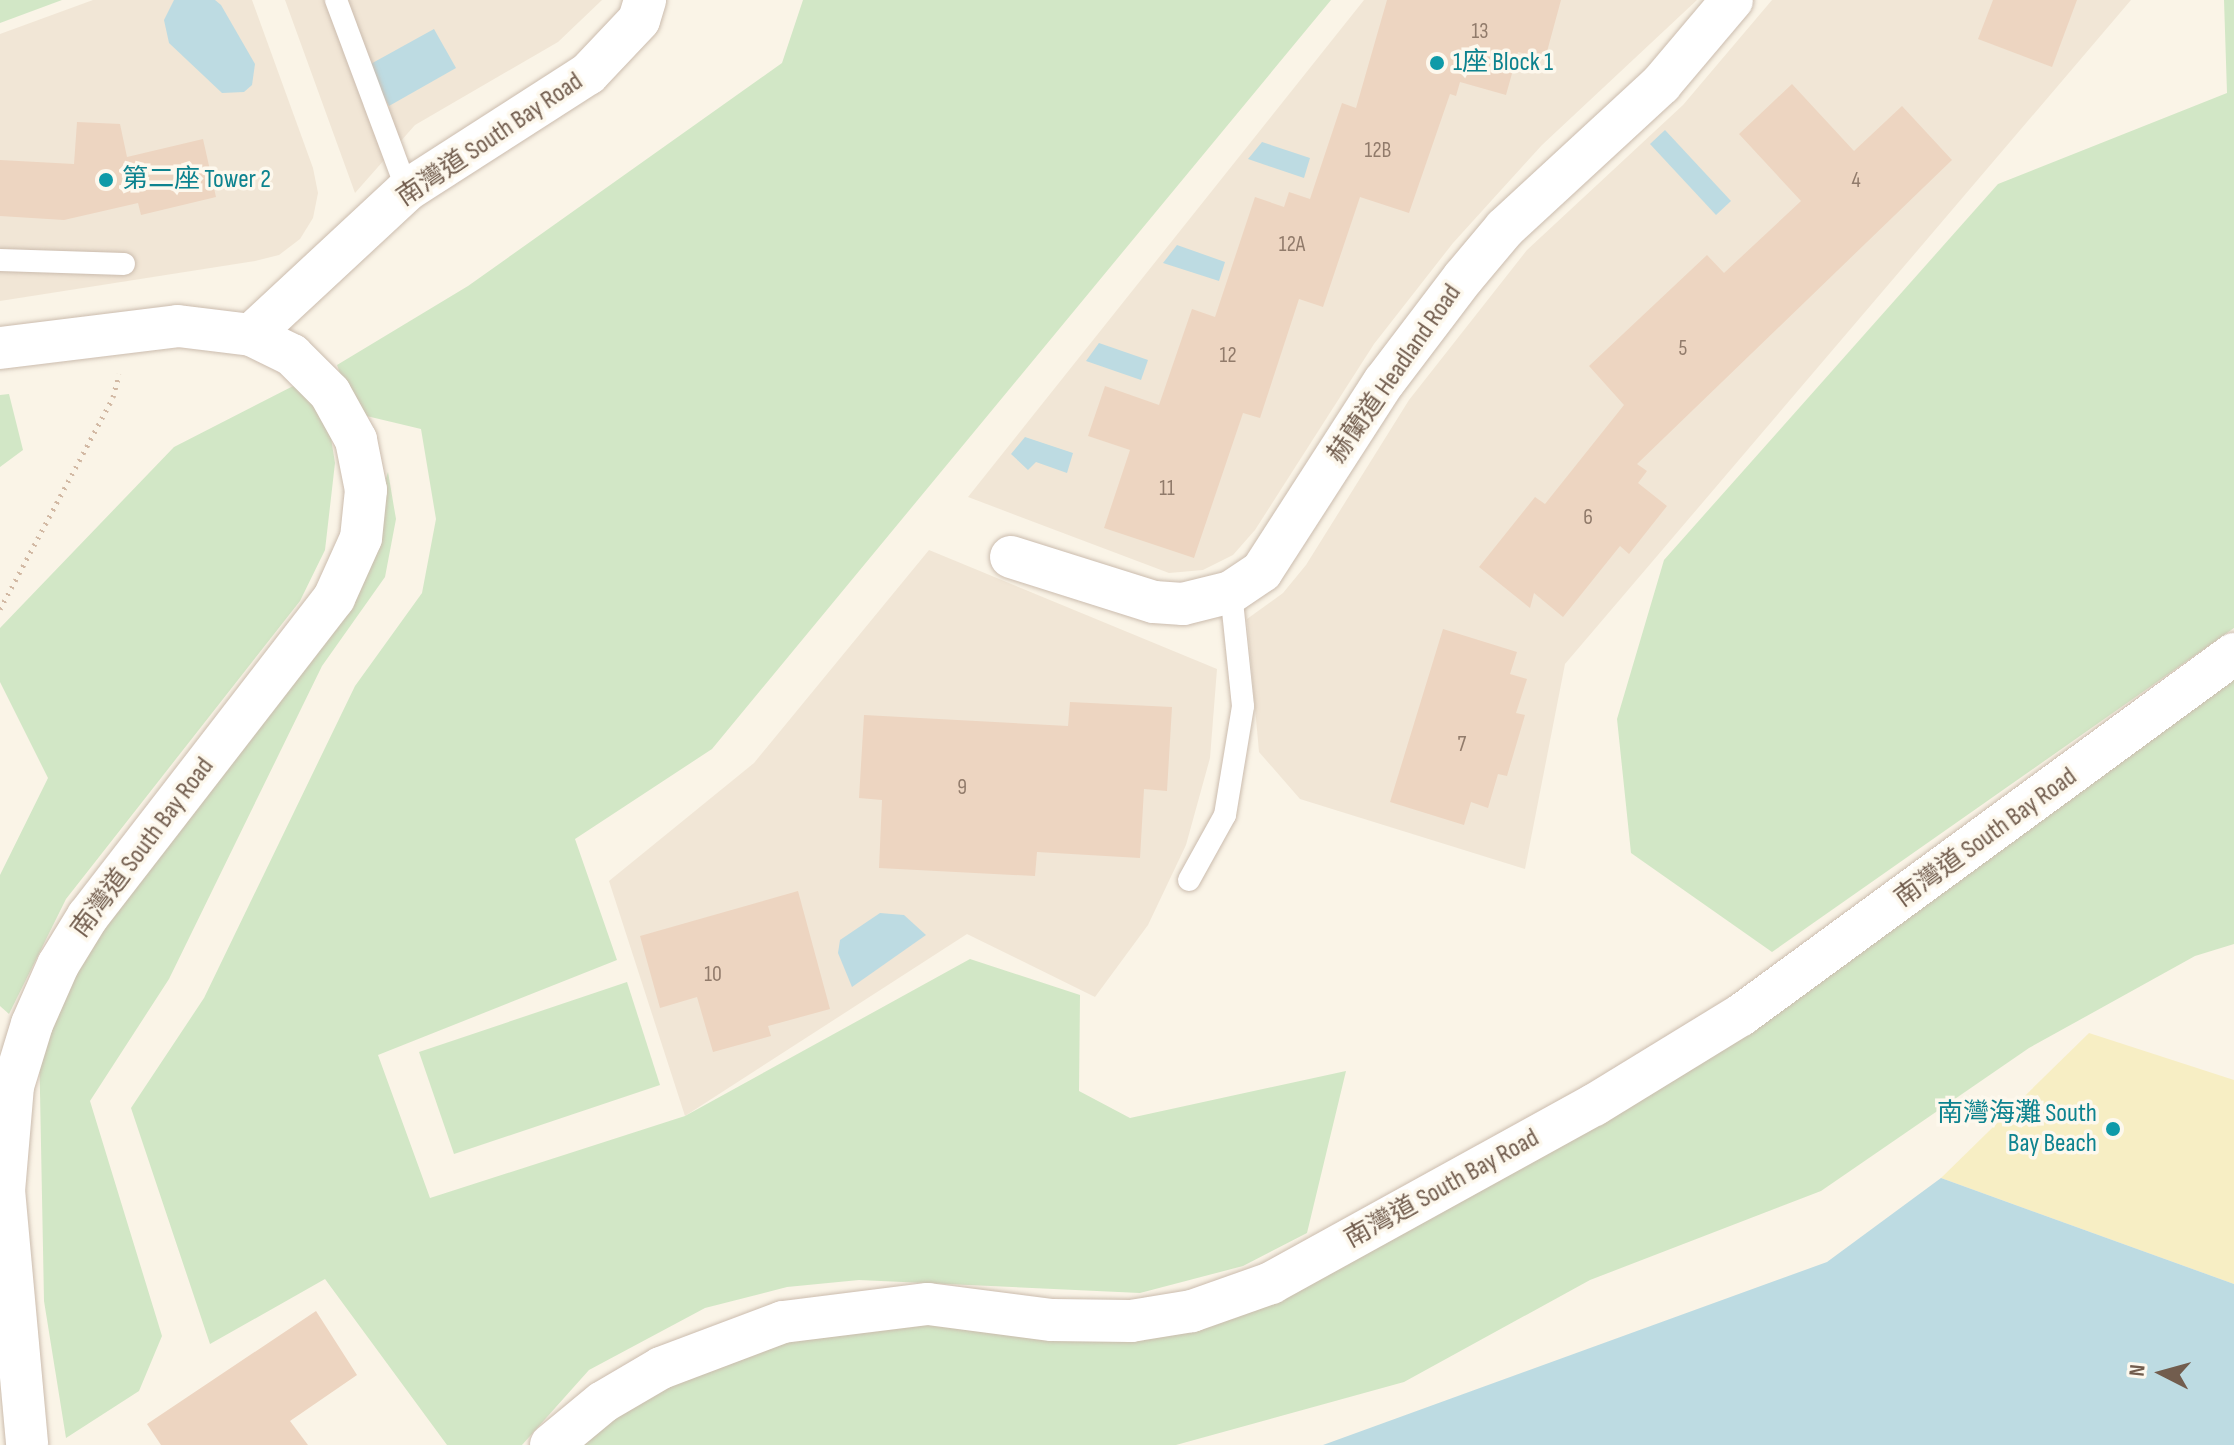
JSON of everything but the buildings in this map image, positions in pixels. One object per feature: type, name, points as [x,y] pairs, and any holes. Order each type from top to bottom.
[{"type":"street","name":"南灣道 South Bay Road","points":[[251,335],[407,190],[588,74],[639,20],[645,0]]},
{"type":"street","name":"赫蘭道 Headland Road","points":[[1011,557],[1154,602],[1183,604],[1231,592],[1262,571],[1384,382],[1505,228],[1661,84],[1732,0]]},
{"type":"street","name":"南灣道 South Bay Road","points":[[0,348],[178,326],[251,335],[306,366],[340,407],[364,470],[361,538],[345,578],[320,618],[88,916],[58,965],[32,1024],[13,1086],[4,1190],[27,1445]]},
{"type":"street","name":"南灣道 South Bay Road","points":[[551,1445],[603,1402],[661,1368],[783,1322],[928,1304],[1073,1322],[1131,1321],[1192,1311],[1250,1292],[1594,1105],[1741,1015],[2234,654]]},
{"type":"lane","points":[[336,0],[407,190]]},
{"type":"lane","points":[[0,260],[124,264]]},
{"type":"lane","points":[[1189,880],[1225,815],[1243,706],[1231,592]]},
{"type":"path","points":[[0,609],[113,397],[119,371],[115,333]]},
{"type":"shaded area","points":[[93,0],[252,0],[313,168],[318,193],[313,218],[300,239],[279,255],[255,261],[0,301],[0,34]]},
{"type":"shaded area","points":[[285,0],[602,0],[558,42],[415,125],[355,193]]},
{"type":"shaded area","points":[[1364,0],[1697,0],[1542,145],[1453,243],[1374,344],[1255,530],[1233,555],[1203,570],[1169,573],[968,497]]},
{"type":"shaded area","points":[[1772,0],[2131,0],[1565,664],[1525,869],[1300,799],[1259,752],[1247,619],[1283,593],[1306,565],[1409,400],[1527,250],[1683,105]]},
{"type":"shaded area","points":[[929,550],[1217,669],[1210,758],[1186,845],[1148,925],[1095,997],[967,934],[685,1116],[609,881],[754,763]]},
{"type":"green space","points":[[0,0],[62,0],[0,23]]},
{"type":"green space","points":[[803,0],[1331,0],[712,749],[575,839],[617,960],[378,1055],[430,1198],[685,1116],[970,959],[1080,995],[1079,1091],[1130,1118],[1346,1071],[1307,1233],[1243,1266],[1140,1293],[859,1280],[787,1287],[705,1308],[589,1370],[522,1445],[447,1445],[325,1279],[210,1344],[131,1108],[204,998],[355,686],[422,593],[436,519],[421,429],[354,413],[337,365],[468,286],[782,63]]},
{"type":"green space","points":[[2224,0],[2234,0],[2234,628],[1772,952],[1631,853],[1617,719],[1664,560],[1998,184],[2227,93]]},
{"type":"green space","points":[[301,382],[331,438],[335,463],[325,550],[300,601],[66,899],[9,1014],[0,1006],[0,875],[48,778],[0,682],[0,628],[174,447]]},
{"type":"green space","points":[[9,394],[23,450],[0,467],[0,395]]},
{"type":"green space","points":[[388,472],[396,519],[385,577],[322,666],[169,979],[90,1101],[162,1336],[139,1391],[66,1438],[44,1301],[39,1040],[101,922],[376,509]]},
{"type":"green space","points":[[2234,665],[2234,944],[2195,956],[2029,1048],[1821,1191],[1590,1280],[1404,1382],[1176,1445],[556,1445],[714,1332],[1187,1311],[1624,1090]]},
{"type":"green space","points":[[627,982],[660,1085],[454,1154],[419,1052]]},
{"type":"sand","name":"南灣海灘 South Bay Beach","points":[[2089,1033],[2234,1080],[2234,1284],[1941,1178]]},
{"type":"water","points":[[174,0],[215,0],[221,5],[255,64],[252,85],[244,92],[222,93],[169,43],[164,20]]},
{"type":"water","points":[[434,29],[456,68],[389,106],[367,66]]},
{"type":"water","points":[[1665,130],[1731,201],[1716,215],[1650,144]]},
{"type":"water","points":[[1262,142],[1310,158],[1304,178],[1248,159]]},
{"type":"water","points":[[1177,245],[1225,262],[1219,281],[1163,263]]},
{"type":"water","points":[[1099,343],[1148,360],[1141,380],[1086,361]]},
{"type":"water","points":[[1025,437],[1073,453],[1067,473],[1036,462],[1028,470],[1011,454]]},
{"type":"water","points":[[880,913],[904,915],[926,935],[852,987],[838,953],[840,940]]},
{"type":"water","points":[[1941,1178],[2234,1284],[2234,1445],[1323,1445],[1827,1262]]},
{"type":"place","name":"1座 Block 1","points":[[1437,63]]},
{"type":"place","name":"第二座 Tower 2","points":[[106,180]]},
{"type":"place","name":"南灣海灘 South Bay Beach","points":[[2113,1129]]}]
